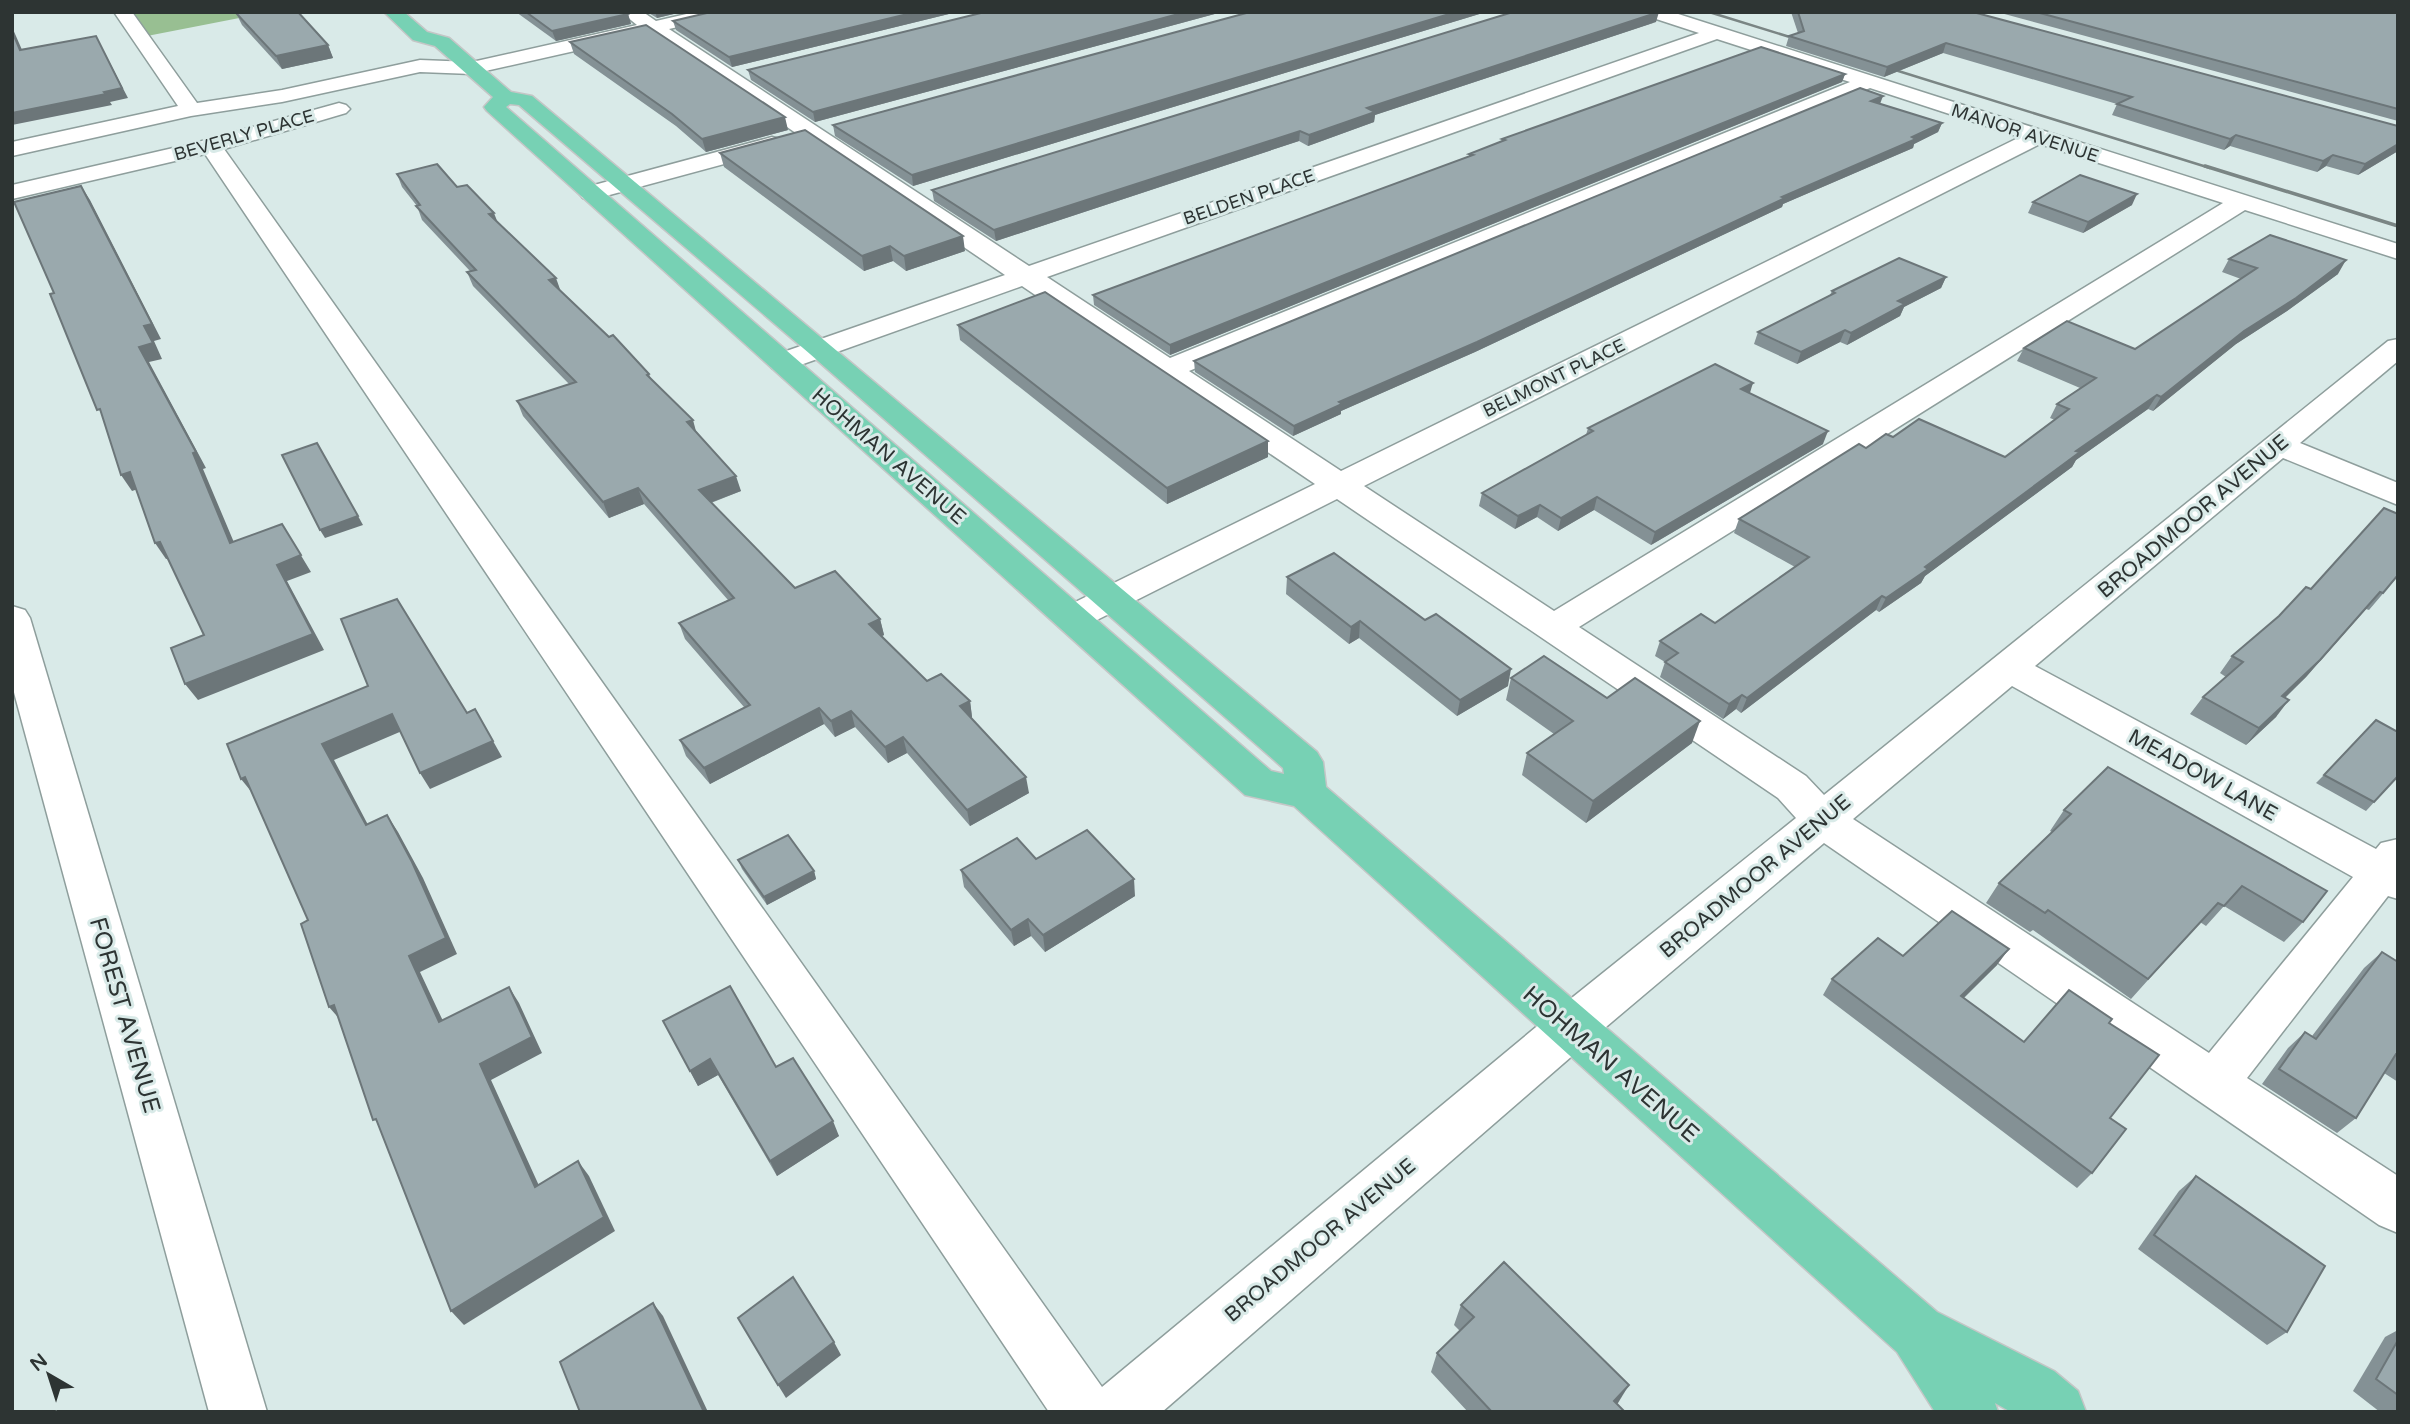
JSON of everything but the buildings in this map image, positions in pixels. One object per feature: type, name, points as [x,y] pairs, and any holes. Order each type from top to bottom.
[{"type":"main road","name":"HOHMAN AVENUE","points":[[393,12],[420,36],[443,42],[505,97],[524,100],[820,348],[1303,762],[1306,793]]},
{"type":"main road","name":"HOHMAN AVENUE","points":[[432,19],[446,31],[443,42]]},
{"type":"main road","name":"HOHMAN AVENUE","points":[[505,97],[494,107],[1259,784],[1306,793],[1917,1332],[2034,1392],[2057,1412]]},
{"type":"main road","name":"HOHMAN AVENUE","points":[[1917,1332],[1969,1412]]},
{"type":"street","points":[[122,12],[191,110]]},
{"type":"street","points":[[630,12],[727,77],[825,130],[923,194],[1026,276],[1792,787],[1822,820],[2398,1207]]},
{"type":"street","name":"BEVERLY PLACE","points":[[12,149],[191,110],[282,96],[420,66],[472,68],[721,12]]},
{"type":"street","name":"MANOR AVENUE","points":[[1653,12],[2398,252]]},
{"type":"street","name":"BELDEN PLACE","points":[[782,362],[1716,33]]},
{"type":"street","name":"BEVERLY PLACE","points":[[430,89],[443,86],[472,68]]},
{"type":"street","points":[[727,77],[754,71]]},
{"type":"street","points":[[1166,370],[1868,82]]},
{"type":"street","name":"BEVERLY PLACE","points":[[12,192],[267,132],[300,118],[365,103]]},
{"type":"street","points":[[591,193],[825,130]]},
{"type":"street","name":"BELMONT PLACE","points":[[1072,618],[2037,137]]},
{"type":"street","points":[[211,146],[1084,1412]]},
{"type":"street","points":[[1552,628],[2242,202]]},
{"type":"street","name":"BROADMOOR AVENUE","points":[[1117,1412],[1570,1028],[2398,347]]},
{"type":"street","points":[[2278,445],[2398,495]]},
{"type":"street","name":"FOREST AVENUE","points":[[12,618],[238,1412]]},
{"type":"street","name":"MEADOW LANE","points":[[2009,668],[2392,870]]},
{"type":"street","points":[[2214,1083],[2392,870]]},
{"type":"green space","points":[[130,12],[270,12],[147,36]]},
{"type":"railway","points":[[1709,12],[1806,42]]},
{"type":"railway","points":[[1879,65],[2210,168]]},
{"type":"railway","points":[[2205,166],[2398,226]]}]
